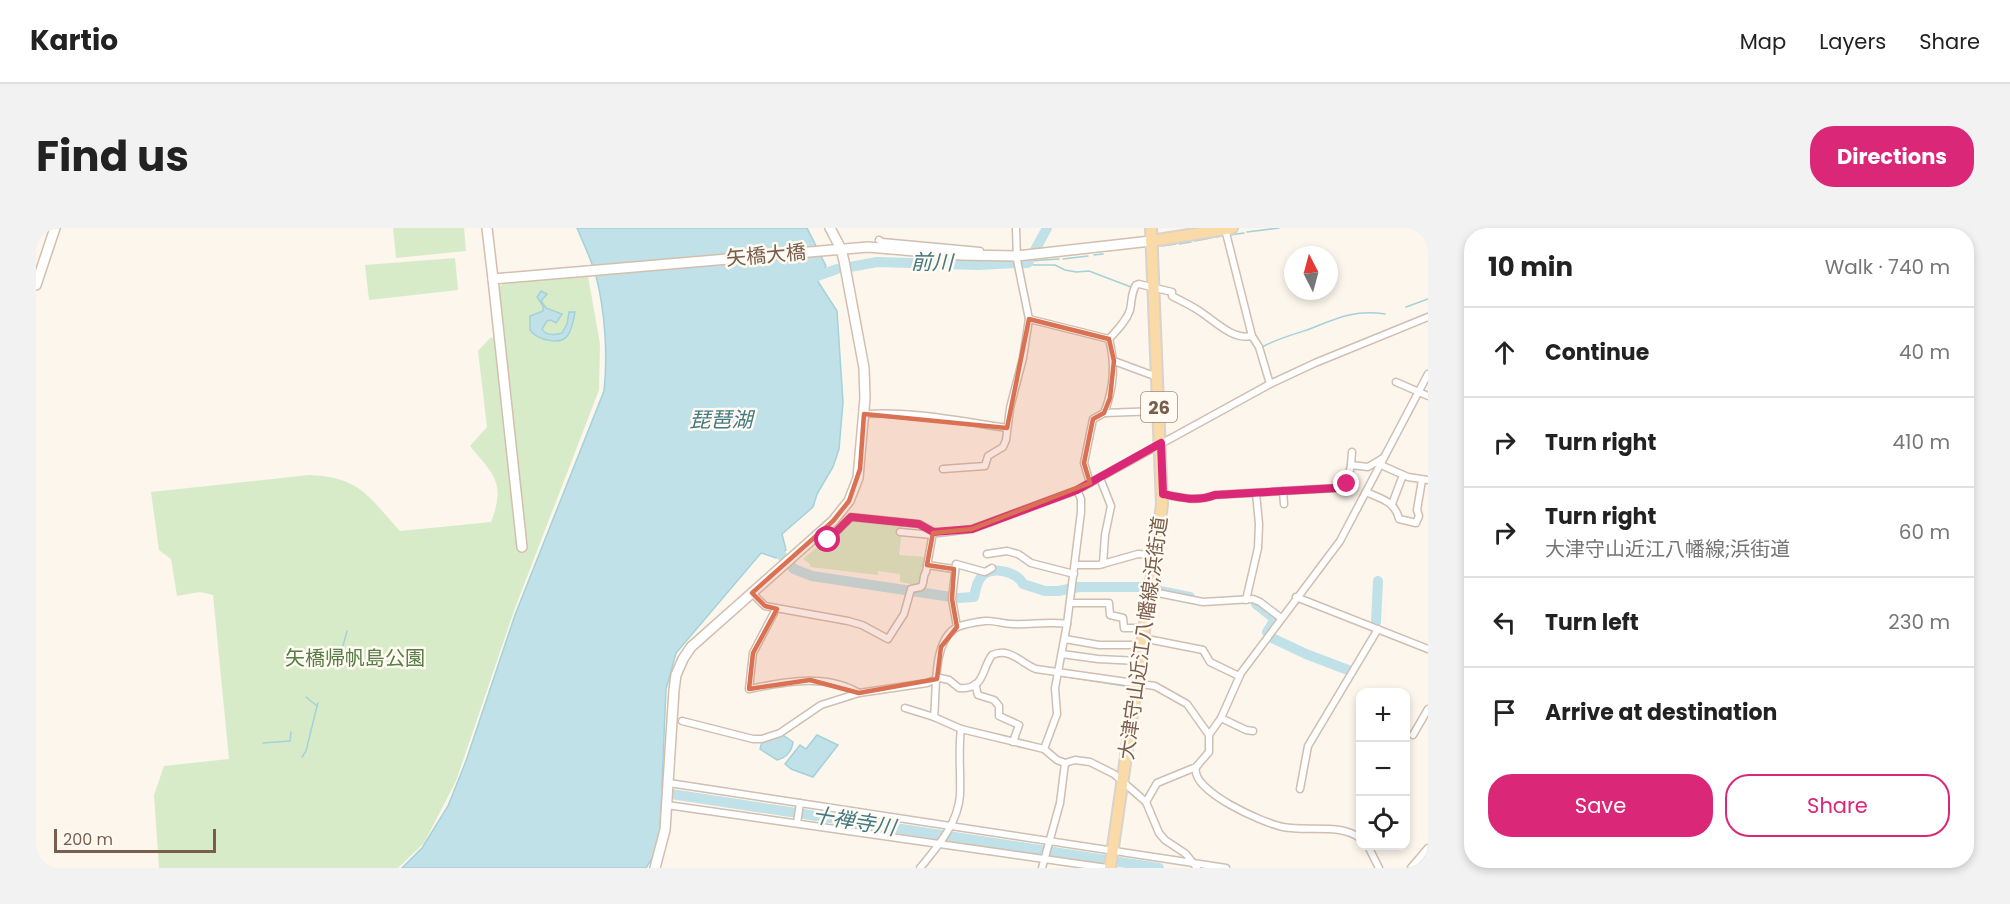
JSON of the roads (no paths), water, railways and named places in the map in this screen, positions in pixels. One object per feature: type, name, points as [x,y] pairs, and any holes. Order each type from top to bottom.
[{"type":"main road","name":"大津守山近江八幡線;浜街道","points":[[1109,867],[1163,494],[1151,228]]},
{"type":"main road","points":[[1151,241],[1229,228]]},
{"type":"main road","points":[[1422,868],[1428,861]]},
{"type":"street","points":[[36,285],[55,228]]},
{"type":"street","points":[[487,228],[522,547]]},
{"type":"street","points":[[655,868],[662,845],[667,804],[676,675],[683,659],[702,636],[833,521],[852,495],[860,469],[865,378],[847,272],[844,261],[836,249],[830,228]]},
{"type":"street","points":[[943,469],[985,466],[988,456],[1004,444],[1029,319],[1018,267],[1016,228]]},
{"type":"street","points":[[1229,228],[1252,336],[1259,346],[1270,384]]},
{"type":"street","points":[[879,240],[1019,255]]},
{"type":"street","name":"矢橋大橋","points":[[493,279],[868,247],[962,255],[1036,255],[1151,241]]},
{"type":"street","points":[[1109,339],[1126,320],[1136,285],[1153,286],[1173,292],[1172,296],[1205,315],[1228,332],[1247,337],[1252,336]]},
{"type":"street","points":[[900,532],[933,534],[972,529],[1077,490],[1270,384],[1324,359],[1428,317]]},
{"type":"street","points":[[1029,319],[1109,339]]},
{"type":"street","points":[[1104,413],[1110,398],[1114,361],[1109,339]]},
{"type":"street","points":[[1114,361],[1157,377]]},
{"type":"street","points":[[1146,802],[1157,783],[1196,767],[1209,752],[1209,735],[1221,718],[1239,676],[1340,541],[1428,374]]},
{"type":"street","points":[[1396,382],[1428,396]]},
{"type":"street","points":[[1090,483],[1085,460],[1093,419],[1104,413],[1159,411]]},
{"type":"street","points":[[864,414],[930,418],[1007,428]]},
{"type":"street","points":[[1163,494],[1189,500],[1207,499],[1215,495],[1341,487],[1347,484],[1352,452]]},
{"type":"street","points":[[1351,465],[1368,466],[1382,461]]},
{"type":"street","points":[[1366,492],[1392,504],[1399,519],[1417,522],[1425,480],[1403,476],[1382,461]]},
{"type":"street","points":[[1392,504],[1403,476]]},
{"type":"street","points":[[1101,477],[1112,506],[1105,535],[1103,564]]},
{"type":"street","points":[[1044,749],[1057,714],[1055,688],[1076,565],[1081,504],[1077,490]]},
{"type":"street","points":[[1283,491],[1284,504]]},
{"type":"street","points":[[1246,600],[1258,548],[1259,524],[1256,493]]},
{"type":"street","points":[[828,540],[851,517],[919,524],[933,534]]},
{"type":"street","points":[[752,593],[765,606],[848,621],[862,625],[888,639],[904,614],[910,590],[923,585],[923,575],[933,534]]},
{"type":"street","points":[[987,554],[1003,550],[1011,551],[1031,563],[1074,574]]},
{"type":"street","points":[[1076,565],[1103,564],[1138,554],[1154,555]]},
{"type":"street","points":[[957,627],[952,598],[956,564],[985,572],[992,568]]},
{"type":"street","points":[[927,565],[954,569]]},
{"type":"street","points":[[1149,589],[1203,602],[1246,600],[1260,602],[1281,618]]},
{"type":"street","points":[[1296,597],[1428,649]]},
{"type":"street","points":[[1070,603],[1109,603],[1110,615],[1123,618],[1124,628],[1142,637],[1203,650],[1210,662],[1239,676]]},
{"type":"street","points":[[776,609],[753,653],[749,688],[810,680],[843,686],[859,693]]},
{"type":"street","points":[[934,717],[941,647],[947,636],[957,627],[986,621],[1011,624],[1033,622],[1067,624]]},
{"type":"street","points":[[1300,789],[1308,746],[1378,629]]},
{"type":"street","points":[[1065,639],[1106,645],[1142,637]]},
{"type":"street","points":[[682,721],[753,739],[762,739],[780,733],[821,705],[859,693],[927,683],[937,679],[949,680],[963,689],[982,678],[989,658],[996,653],[1015,656],[1036,669],[1155,686],[1187,704],[1209,735]]},
{"type":"street","points":[[1062,654],[1139,661]]},
{"type":"street","points":[[975,684],[978,695],[994,700],[999,706],[999,716],[1019,724],[1013,742]]},
{"type":"street","points":[[905,708],[961,729],[1044,749],[1057,760],[1065,763],[1085,760],[1114,774],[1146,802],[1165,840],[1186,854],[1196,865]]},
{"type":"street","points":[[1413,735],[1428,709]]},
{"type":"street","points":[[1221,718],[1245,730],[1253,731]]},
{"type":"street","points":[[920,868],[950,827],[960,796],[958,749],[961,729]]},
{"type":"street","points":[[1042,868],[1060,803],[1065,763]]},
{"type":"street","points":[[1196,767],[1195,773],[1206,789],[1254,817],[1285,827],[1344,830],[1356,836]]},
{"type":"street","points":[[669,785],[1226,868]]},
{"type":"street","points":[[667,804],[1109,867]]},
{"type":"street","points":[[797,822],[800,805]]},
{"type":"street","points":[[1412,868],[1428,848]]},
{"type":"street","points":[[1370,850],[1379,868]]},
{"type":"water","name":"琵琶湖","points":[[577,228],[807,228],[826,266],[817,280],[837,311],[843,402],[839,449],[833,467],[817,494],[813,507],[782,534],[786,550],[776,558],[761,553],[676,653],[666,689],[660,832],[653,857],[646,868],[402,868],[422,848],[448,806],[466,761],[515,615],[604,391],[606,348],[602,304],[594,270]]},
{"type":"water","points":[[541,291],[547,294],[541,301],[546,308],[562,314],[556,323],[551,320],[547,321],[542,329],[546,333],[562,333],[567,324],[569,312],[575,312],[571,330],[565,338],[555,341],[543,339],[530,330],[530,316],[543,311],[543,306],[537,297]]},
{"type":"water","points":[[783,735],[793,742],[790,751],[783,758],[777,760],[760,749],[762,742]]},
{"type":"water","points":[[817,735],[838,745],[813,777],[791,769],[785,764],[800,745],[806,749]]},
{"type":"waterway","name":"前川","points":[[1035,250],[1047,228]]},
{"type":"waterway","points":[[1247,232],[1279,228]]},
{"type":"waterway","points":[[1230,235],[1244,233]]},
{"type":"waterway","points":[[1216,237],[1222,236]]},
{"type":"waterway","points":[[1195,241],[1211,238]]},
{"type":"waterway","points":[[1179,244],[1191,242]]},
{"type":"waterway","points":[[1162,246],[1176,244]]},
{"type":"waterway","points":[[1094,255],[1103,254]]},
{"type":"waterway","points":[[1063,259],[1088,256]]},
{"type":"waterway","points":[[1029,261],[1059,259]]},
{"type":"waterway","name":"前川","points":[[1021,263],[1029,261]]},
{"type":"waterway","name":"前川","points":[[850,267],[877,262],[978,265],[1015,263]]},
{"type":"waterway","points":[[1028,263],[1055,265],[1076,272],[1089,271],[1131,287]]},
{"type":"waterway","name":"前川","points":[[809,279],[837,269]]},
{"type":"waterway","points":[[1406,307],[1428,299]]},
{"type":"waterway","points":[[1262,347],[1345,316],[1364,313],[1385,314]]},
{"type":"waterway","points":[[781,555],[794,569],[812,576],[958,598],[974,597],[977,584],[982,576],[994,571],[1006,572],[1023,584],[1045,591],[1079,587],[1140,587],[1190,597]]},
{"type":"waterway","points":[[1376,622],[1378,581]]},
{"type":"waterway","points":[[1256,604],[1275,619],[1267,632]]},
{"type":"waterway","points":[[340,657],[347,631]]},
{"type":"waterway","points":[[1270,637],[1348,670]]},
{"type":"waterway","points":[[1061,676],[1131,687]]},
{"type":"waterway","points":[[306,697],[317,706],[318,703]]},
{"type":"waterway","points":[[302,757],[306,751],[317,706]]},
{"type":"waterway","points":[[263,743],[290,741],[291,732]]},
{"type":"waterway","name":"十禅寺川","points":[[658,792],[1159,868]]},
{"type":"park label","name":"矢橋帰帆島公園","points":[[355,658]]}]
